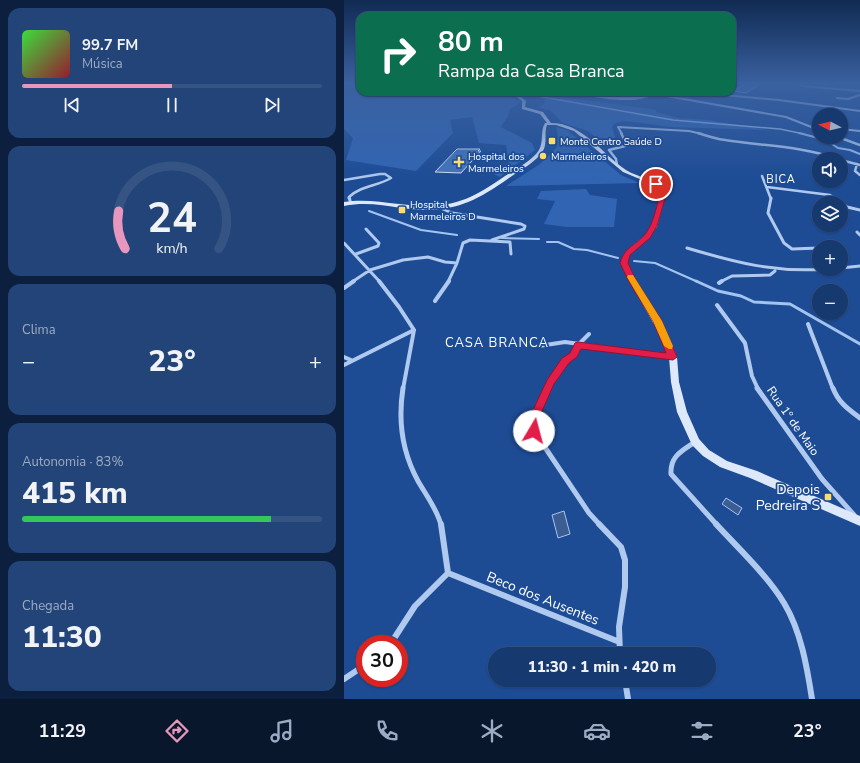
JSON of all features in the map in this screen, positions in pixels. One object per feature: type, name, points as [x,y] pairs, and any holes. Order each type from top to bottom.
[{"type":"main road","points":[[545,116],[549,123]]},
{"type":"main road","points":[[344,204],[370,203],[419,209],[443,209],[469,202],[537,155],[544,145],[544,126],[549,123],[567,126],[575,130],[617,165],[632,175],[656,184],[662,190],[662,198],[654,226],[648,236],[631,249],[626,255],[624,263],[632,280],[657,321],[673,357],[675,382],[682,412],[695,442],[706,452],[724,464],[753,474],[859,521]]},
{"type":"street","points":[[779,116],[812,127]]},
{"type":"street","points":[[617,165],[616,159],[609,150],[625,146],[626,142],[618,127],[690,131],[724,140],[764,144],[815,152]]},
{"type":"street","points":[[848,130],[860,131]]},
{"type":"street","points":[[848,140],[859,144]]},
{"type":"street","points":[[848,162],[858,165],[855,171],[860,175]]},
{"type":"street","points":[[344,180],[380,174],[385,174],[391,178],[354,193],[349,197],[352,203]]},
{"type":"street","points":[[762,176],[771,199],[768,213],[784,243],[792,249],[812,248]]},
{"type":"street","points":[[767,187],[830,195],[847,207],[860,210]]},
{"type":"street","points":[[443,209],[452,213],[521,224],[525,226],[524,228],[491,240]]},
{"type":"street","points":[[356,254],[378,246],[379,242],[366,229]]},
{"type":"street","points":[[857,232],[860,235]]},
{"type":"street","points":[[435,301],[448,283],[457,263],[463,243],[466,241],[491,240],[510,242],[511,254]]},
{"type":"street","points":[[344,243],[370,270],[404,314],[414,330],[403,386],[401,405],[403,436],[406,455],[414,477],[438,517],[448,573],[415,606],[396,635]]},
{"type":"street","points":[[687,248],[740,264],[775,270],[804,272],[812,271]]},
{"type":"street","points":[[344,288],[370,270],[416,257],[428,257],[445,262],[457,263]]},
{"type":"street","points":[[848,267],[860,266]]},
{"type":"street","points":[[719,283],[732,276],[770,275],[775,270]]},
{"type":"street","name":"Rua 1º de Maio","points":[[717,305],[745,343],[752,376],[763,399],[822,479],[859,521]]},
{"type":"street","points":[[808,324],[836,396],[846,408],[860,418]]},
{"type":"street","points":[[344,365],[351,360],[414,330]]},
{"type":"street","points":[[589,334],[578,345],[574,355],[566,361],[550,382],[532,423],[534,431],[540,442],[589,513],[621,547],[624,554],[625,588],[619,620],[617,641],[618,647]]},
{"type":"street","points":[[540,346],[565,342],[673,357]]},
{"type":"street","points":[[344,357],[351,360]]},
{"type":"street","points":[[695,442],[672,459],[670,466],[671,474],[769,583],[784,603],[796,630],[807,669],[812,699]]},
{"type":"street","name":"Beco dos Ausentes","points":[[448,573],[617,641]]},
{"type":"street","points":[[344,678],[356,671]]},
{"type":"street","points":[[626,687],[628,699]]},
{"type":"shaded area","points":[[344,116],[508,116],[501,127],[532,143],[535,150],[500,177],[494,174],[509,162],[506,145],[479,143],[472,117],[450,120],[453,133],[416,171],[346,160],[353,138],[344,129]]},
{"type":"shaded area","points":[[556,116],[670,116],[679,118],[709,120],[767,130],[672,127],[625,121],[615,123],[612,127],[617,143],[607,147],[588,131],[563,123]]},
{"type":"shaded area","points":[[556,127],[567,130],[621,175],[639,183],[506,186],[540,164],[557,147],[558,136]]},
{"type":"shaded area","points":[[586,189],[590,195],[617,199],[614,227],[567,227],[544,224],[555,201],[537,199],[541,191]]},
{"type":"shaded area","points":[[726,498],[742,508],[738,515],[722,504]]},
{"type":"shaded area","points":[[564,511],[570,534],[558,538],[552,515]]},
{"type":"building","name":"Hospital dos Marmeleiros","points":[[457,149],[480,149],[478,151],[481,151],[461,173],[435,172]]},
{"type":"waterway","points":[[648,116],[673,120],[780,129],[804,134]]},
{"type":"waterway","points":[[799,133],[826,140],[838,148],[850,150],[860,154]]},
{"type":"waterway","points":[[369,211],[421,230],[457,235]]},
{"type":"waterway","points":[[502,238],[539,239]]},
{"type":"waterway","points":[[547,242],[558,242],[574,249],[587,250],[618,258]]},
{"type":"waterway","points":[[634,261],[655,263],[698,282]]},
{"type":"waterway","points":[[696,281],[718,291],[741,296],[754,302],[790,304],[860,344]]},
{"type":"slow traffic","points":[[631,277],[664,333],[669,346]]},
{"type":"place","name":"Monte Centro Saúde D","points":[[552,141]]},
{"type":"place","name":"Marmeleiros","points":[[543,156]]},
{"type":"place","name":"Hospital dos Marmeleiros","points":[[459,162]]},
{"type":"place","name":"Hospital Marmeleiros D","points":[[402,210]]},
{"type":"place","name":"Depois Pedreira S","points":[[828,497]]},
{"type":"district","name":"BICA","points":[[781,179]]},
{"type":"district","name":"CASA BRANCA","points":[[497,342]]},
{"type":"route","points":[[534,431],[532,423],[543,401],[550,382],[557,371],[574,355],[578,345],[673,357],[664,333],[632,280],[624,263],[626,255],[631,249],[648,236],[654,226],[663,195],[662,190],[656,184]]}]
